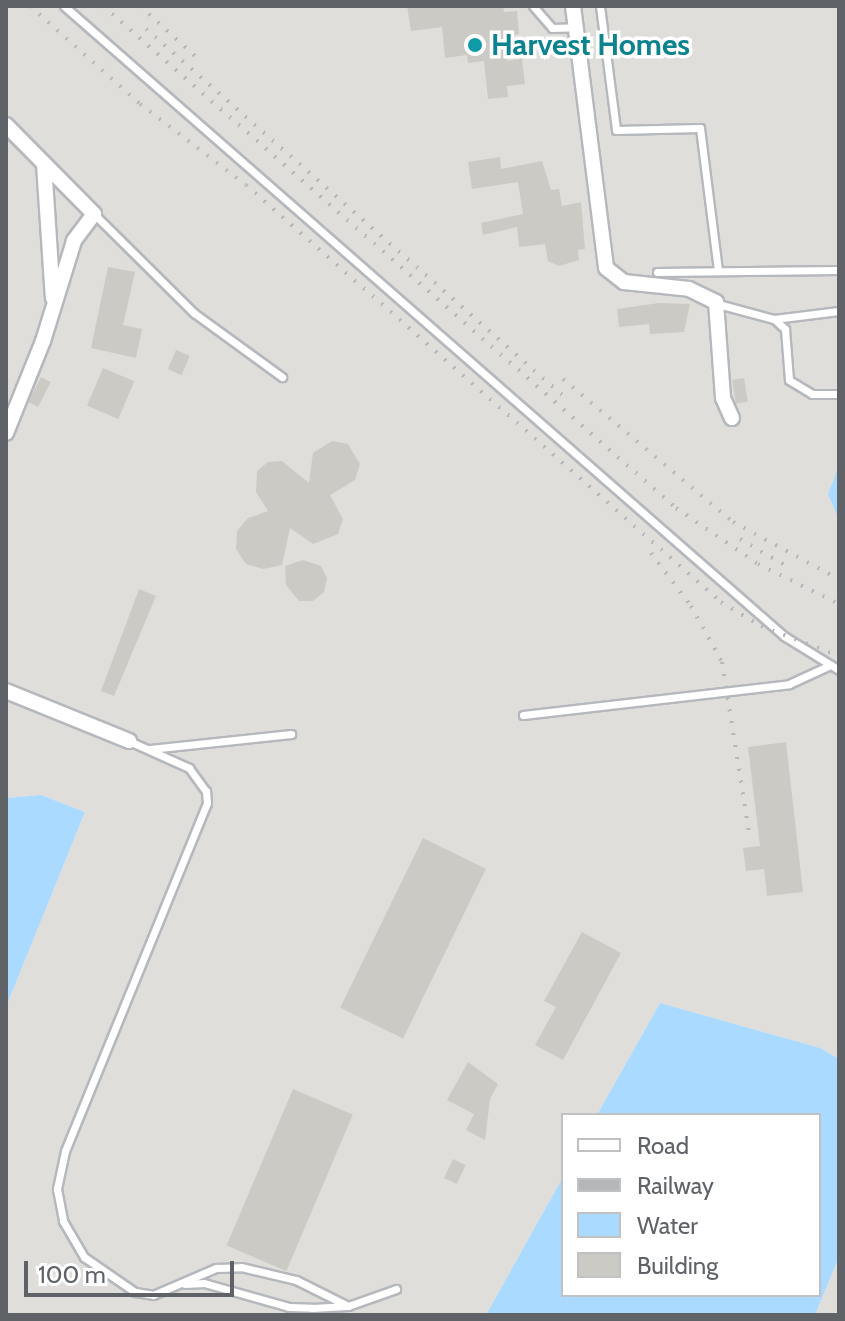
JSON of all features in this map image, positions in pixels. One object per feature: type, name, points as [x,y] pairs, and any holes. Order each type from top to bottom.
[{"type":"street","points":[[573,6],[606,268],[624,282],[689,289],[718,304],[723,398],[732,418]]},
{"type":"street","points":[[6,125],[94,214],[74,241],[53,298],[43,341],[6,433]]},
{"type":"street","points":[[44,163],[53,298]]},
{"type":"street","points":[[6,691],[129,741]]},
{"type":"lane","points":[[64,6],[784,636],[839,670]]},
{"type":"lane","points":[[533,6],[552,28],[576,27]]},
{"type":"lane","points":[[600,6],[616,130],[700,128],[718,271]]},
{"type":"lane","points":[[94,214],[194,313],[282,377]]},
{"type":"lane","points":[[657,272],[839,270]]},
{"type":"lane","points":[[718,304],[774,319],[839,311]]},
{"type":"lane","points":[[774,319],[785,329],[789,380],[812,394],[839,394]]},
{"type":"lane","points":[[523,715],[789,684],[828,666]]},
{"type":"lane","points":[[150,749],[166,744],[291,734]]},
{"type":"lane","points":[[129,741],[189,768],[206,791],[207,803],[65,1151],[57,1189],[71,1240],[98,1269],[144,1295],[183,1284],[216,1268],[263,1269],[348,1306]]},
{"type":"lane","points":[[183,1284],[204,1283],[289,1307],[348,1306],[396,1289]]},
{"type":"shaded area","points":[[6,6],[839,6],[839,1059],[820,1048],[660,1003],[598,1113],[561,1113],[561,1181],[486,1315],[6,1315],[6,1007],[85,812],[41,795],[6,798]]},
{"type":"shaded area","points":[[839,1257],[839,1315],[815,1315]]},
{"type":"water","points":[[839,466],[839,520],[828,494]]},
{"type":"water","points":[[41,795],[85,812],[6,1007],[6,798]]},
{"type":"water","points":[[660,1003],[820,1048],[839,1059],[839,1257],[815,1315],[486,1315],[561,1181],[561,1297],[821,1297],[821,1113],[598,1113]]},
{"type":"building","name":"Harvest Homes","points":[[407,6],[503,6],[504,12],[517,11],[519,34],[504,36],[507,61],[522,59],[525,84],[507,86],[508,97],[488,99],[484,61],[468,63],[467,55],[445,58],[442,27],[411,31]]},
{"type":"building","points":[[500,157],[501,169],[542,161],[551,190],[559,189],[562,206],[581,202],[585,249],[578,250],[579,260],[559,266],[548,261],[545,244],[519,247],[517,227],[483,235],[481,223],[523,214],[518,182],[472,189],[468,162]]},
{"type":"building","points":[[108,267],[135,272],[123,325],[142,329],[136,358],[91,348]]},
{"type":"building","points":[[659,303],[690,304],[684,332],[650,334],[649,324],[619,327],[617,309]]},
{"type":"building","points":[[176,350],[190,356],[182,375],[168,369]]},
{"type":"building","points":[[103,368],[134,381],[118,419],[87,406]]},
{"type":"building","points":[[41,377],[51,382],[38,407],[28,402]]},
{"type":"building","points":[[744,378],[748,402],[736,404],[732,380]]},
{"type":"building","points":[[332,441],[348,444],[360,464],[355,480],[330,495],[343,519],[338,534],[313,544],[290,528],[282,565],[263,569],[246,564],[236,549],[237,531],[248,518],[268,511],[256,492],[257,471],[268,462],[282,461],[309,483],[313,453]]},
{"type":"building","points":[[303,560],[321,566],[327,578],[324,592],[313,601],[299,601],[286,585],[285,566]]},
{"type":"building","points":[[139,589],[156,596],[114,696],[101,691]]},
{"type":"building","points":[[786,742],[803,892],[767,896],[764,869],[746,871],[743,848],[760,846],[748,747]]},
{"type":"building","points":[[423,838],[486,869],[403,1039],[340,1008]]},
{"type":"building","points":[[582,932],[621,953],[563,1060],[535,1045],[556,1007],[544,1001]]},
{"type":"building","points":[[468,1062],[498,1084],[490,1099],[485,1140],[466,1130],[474,1114],[447,1100]]},
{"type":"building","points":[[293,1089],[353,1114],[286,1271],[227,1245]]},
{"type":"building","points":[[453,1159],[466,1165],[457,1184],[444,1178]]},
{"type":"railway","points":[[30,6],[140,104],[246,185],[721,602],[761,626],[839,656]]},
{"type":"railway","points":[[103,6],[676,508],[758,564],[839,604]]},
{"type":"railway","points":[[140,6],[196,57]]},
{"type":"railway","points":[[146,29],[569,401]]},
{"type":"railway","points":[[563,379],[733,522],[839,579]]},
{"type":"railway","points":[[740,539],[788,567]]},
{"type":"railway","points":[[651,553],[691,606],[722,662],[750,839]]},
{"type":"place","name":"Harvest Homes","points":[[475,45]]}]
